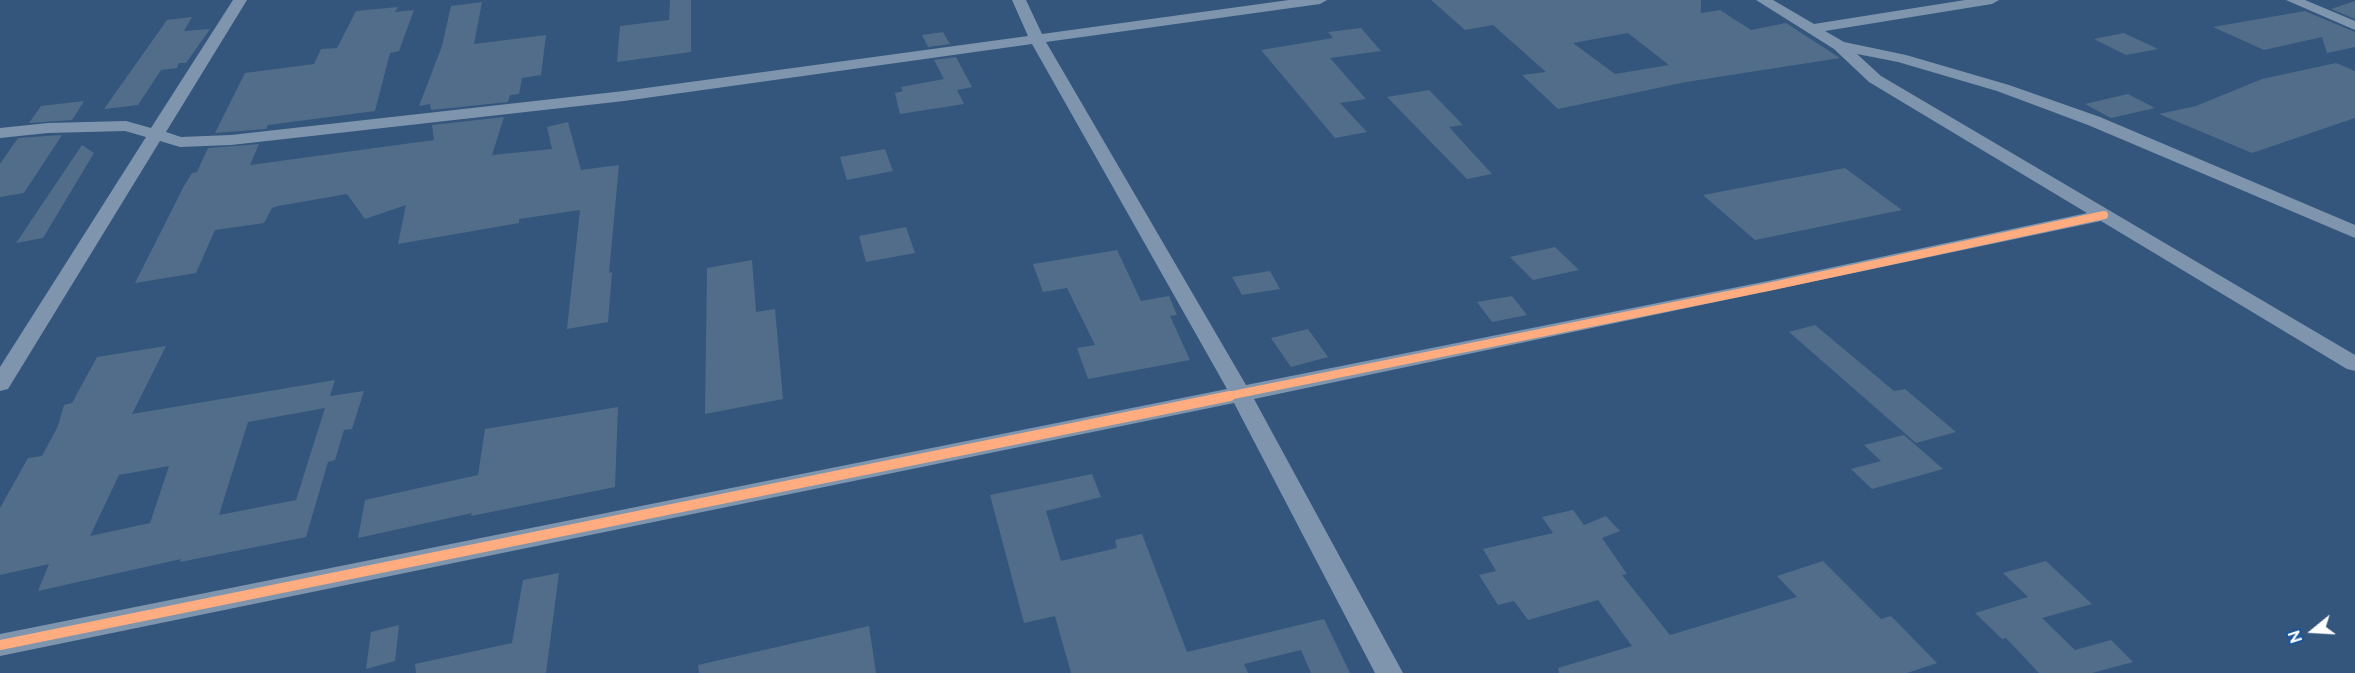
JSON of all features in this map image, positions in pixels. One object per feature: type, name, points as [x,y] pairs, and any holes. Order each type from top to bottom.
[{"type":"street","points":[[0,384],[240,0]]},
{"type":"street","points":[[1019,0],[1037,39],[1240,393],[1389,673]]},
{"type":"street","points":[[0,133],[48,128],[126,126],[180,142],[231,140],[624,96],[1320,0]]},
{"type":"street","points":[[1763,0],[1839,46],[1875,79],[2355,364]]},
{"type":"street","points":[[1812,29],[1992,0]]},
{"type":"street","points":[[2293,0],[2355,26]]},
{"type":"street","points":[[1839,46],[1935,68],[2003,88],[2084,117],[2355,232]]},
{"type":"street","points":[[0,645],[1768,287],[2104,215]]},
{"type":"building","points":[[670,0],[691,0],[691,52],[617,62],[620,26],[669,20]]},
{"type":"building","points":[[1431,0],[1701,0],[1701,13],[1720,10],[1751,30],[1786,23],[1840,58],[1686,82],[1558,109],[1522,75],[1546,72],[1493,25],[1465,30]],"holes":[[[1628,33],[1669,65],[1615,74],[1573,43]]]},
{"type":"building","points":[[2355,1],[2355,19],[2331,9]]},
{"type":"building","points":[[482,2],[474,44],[546,35],[541,75],[522,78],[519,94],[510,95],[508,102],[431,110],[430,104],[419,106],[442,46],[451,6]]},
{"type":"building","points":[[398,7],[395,12],[414,10],[399,51],[390,53],[375,111],[268,125],[266,129],[215,133],[245,73],[314,64],[321,49],[337,48],[356,11]]},
{"type":"building","points":[[2305,11],[2355,32],[2355,47],[2327,53],[2322,37],[2264,50],[2213,27]]},
{"type":"building","points":[[192,17],[184,31],[210,29],[186,63],[179,63],[177,68],[161,70],[138,105],[104,109],[167,20]]},
{"type":"building","points":[[1361,28],[1381,51],[1330,58],[1366,99],[1340,103],[1367,132],[1335,138],[1261,50],[1333,38],[1328,32]]},
{"type":"building","points":[[943,32],[950,44],[928,47],[922,35]]},
{"type":"building","points":[[2124,33],[2158,49],[2126,55],[2094,39]]},
{"type":"building","points":[[956,57],[972,87],[957,90],[964,104],[900,114],[895,93],[903,91],[901,87],[944,79],[934,60]]},
{"type":"building","points":[[2336,63],[2355,71],[2355,118],[2252,153],[2159,114],[2196,106],[2262,79]]},
{"type":"building","points":[[1429,90],[1463,125],[1449,127],[1492,174],[1467,179],[1387,97]]},
{"type":"building","points":[[2128,94],[2155,108],[2111,118],[2085,104]]},
{"type":"building","points":[[84,101],[72,120],[29,123],[41,106]]},
{"type":"building","points":[[504,117],[492,155],[552,149],[547,127],[568,122],[581,170],[619,165],[609,273],[612,272],[608,322],[567,329],[580,210],[519,219],[519,223],[398,244],[406,205],[365,219],[347,194],[278,206],[272,208],[264,223],[215,230],[196,273],[135,283],[184,186],[192,173],[197,172],[208,148],[259,144],[250,165],[434,140],[432,125]]},
{"type":"building","points":[[62,135],[24,193],[0,197],[0,164],[18,138]]},
{"type":"building","points":[[82,145],[94,153],[43,238],[16,243]]},
{"type":"building","points":[[885,149],[893,171],[847,180],[840,157]]},
{"type":"building","points":[[1845,168],[1902,210],[1755,240],[1703,195]]},
{"type":"building","points":[[906,227],[915,253],[866,262],[859,236]]},
{"type":"building","points":[[1555,247],[1579,270],[1533,280],[1510,257]]},
{"type":"building","points":[[1117,250],[1141,301],[1169,296],[1177,315],[1170,316],[1190,360],[1088,379],[1077,348],[1095,345],[1067,288],[1043,292],[1033,264]]},
{"type":"building","points":[[752,260],[756,312],[775,309],[783,399],[705,414],[707,268]]},
{"type":"building","points":[[1270,271],[1280,289],[1242,295],[1232,277]]},
{"type":"building","points":[[1512,296],[1527,315],[1492,322],[1477,302]]},
{"type":"building","points":[[1815,325],[1894,391],[1905,389],[1956,432],[1916,443],[1789,332]]},
{"type":"building","points":[[1308,329],[1328,357],[1291,367],[1271,338]]},
{"type":"building","points":[[166,346],[132,414],[335,380],[330,396],[364,391],[352,429],[344,430],[335,460],[328,462],[306,537],[180,562],[181,559],[38,591],[49,564],[0,575],[0,508],[28,458],[42,456],[58,426],[64,405],[72,403],[97,357]],"holes":[[[325,408],[296,500],[219,515],[248,422]],[[169,466],[150,523],[90,536],[119,475]]]},
{"type":"building","points":[[618,407],[615,487],[471,516],[472,513],[358,538],[365,500],[478,475],[485,429]]},
{"type":"building","points":[[1904,435],[1943,469],[1872,489],[1851,469],[1881,461],[1864,445]]},
{"type":"building","points":[[1092,474],[1101,497],[1046,511],[1061,561],[1117,548],[1115,540],[1142,534],[1187,652],[1324,619],[1350,673],[1311,673],[1301,650],[1244,664],[1248,673],[1071,673],[1055,616],[1024,623],[990,495]]},
{"type":"building","points":[[1573,510],[1584,525],[1606,516],[1620,531],[1602,538],[1627,574],[1622,575],[1670,635],[1797,597],[1777,576],[1823,561],[1881,619],[1891,616],[1937,663],[1907,673],[1559,673],[1558,668],[1632,646],[1598,600],[1528,620],[1514,601],[1498,605],[1479,575],[1496,571],[1483,549],[1553,533],[1542,517]]},
{"type":"building","points":[[2046,561],[2092,604],[2042,618],[2075,650],[2111,640],[2133,662],[2092,673],[2039,673],[2006,638],[2002,639],[1975,613],[2028,597],[2003,573]]},
{"type":"building","points":[[559,573],[546,673],[416,673],[415,664],[512,643],[523,580]]},
{"type":"building","points":[[399,625],[395,661],[366,669],[371,632]]},
{"type":"building","points":[[869,626],[876,673],[699,673],[698,665]]},
{"type":"cycle path","points":[[0,645],[1768,287],[2104,215]]}]
